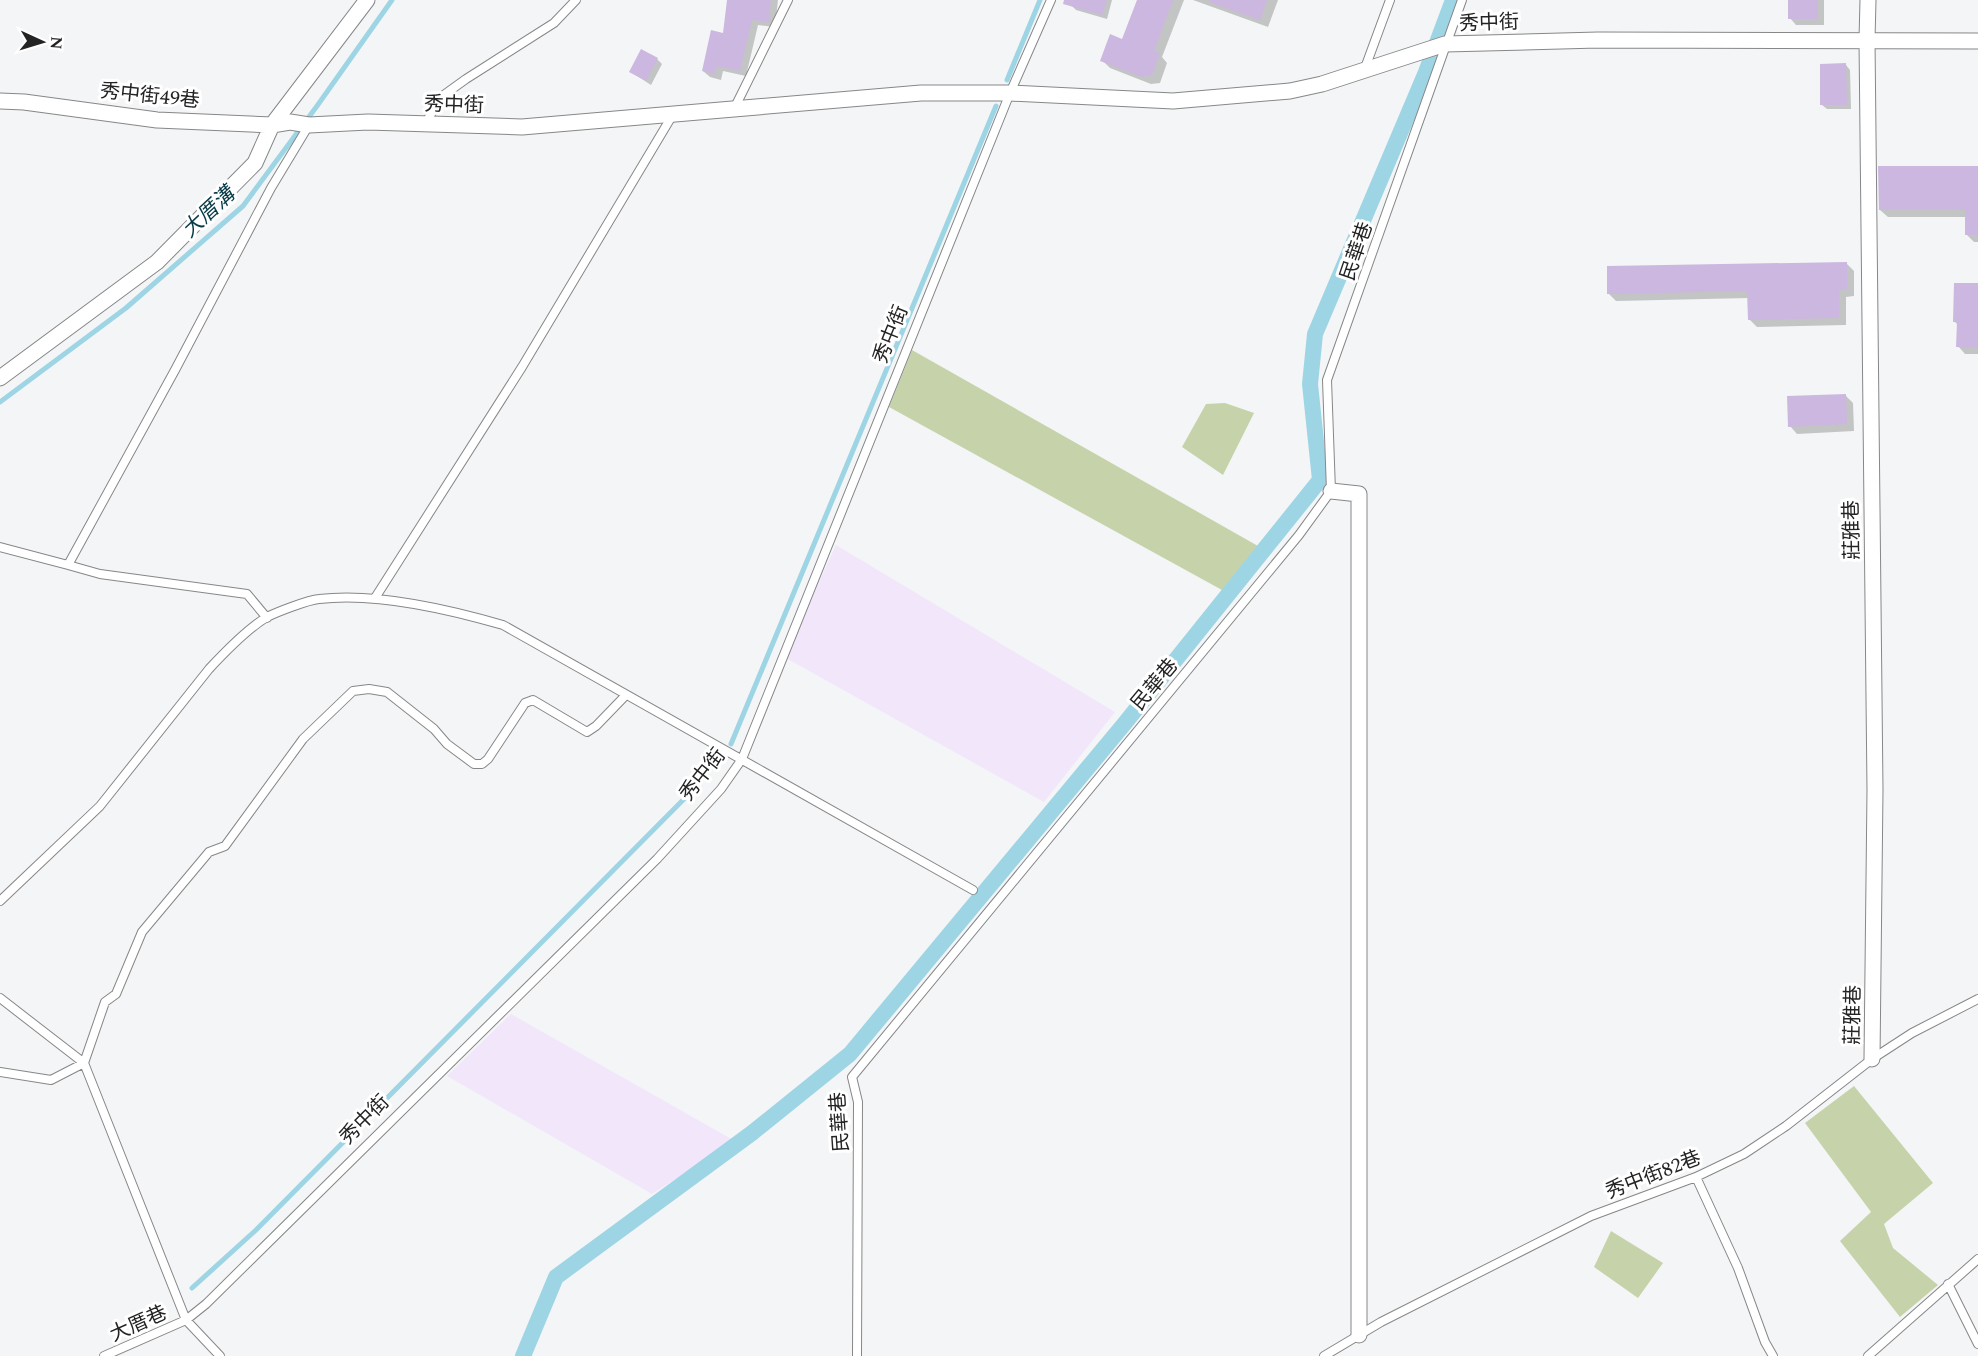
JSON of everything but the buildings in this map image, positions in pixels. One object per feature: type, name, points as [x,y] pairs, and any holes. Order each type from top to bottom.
[{"type":"street","points":[[0,378],[157,262],[255,163],[272,125],[367,0]]},
{"type":"street","name":"莊雅巷","points":[[1868,0],[1875,790],[1872,1059]]},
{"type":"street","name":"秀中街","points":[[272,125],[290,122],[309,125],[368,122],[522,127],[921,93],[1010,93],[1173,101],[1290,91],[1322,84],[1445,44],[1598,40],[1978,41]]},
{"type":"street","name":"秀中街49巷","points":[[0,101],[24,102],[157,120],[272,125]]},
{"type":"street","points":[[1331,490],[1359,494],[1359,1335]]},
{"type":"lane","points":[[425,124],[441,97],[554,23],[576,0]]},
{"type":"lane","points":[[734,109],[788,0]]},
{"type":"lane","name":"秀中街","points":[[186,1320],[206,1304],[657,859],[721,789],[742,759],[1010,93],[1051,0]]},
{"type":"lane","points":[[1365,70],[1390,0]]},
{"type":"lane","name":"民華巷","points":[[857,1356],[858,1102],[852,1077],[1291,544],[1331,490],[1327,380],[1462,0]]},
{"type":"lane","points":[[375,598],[522,367],[672,116],[669,114]]},
{"type":"lane","points":[[68,565],[271,188],[309,125]]},
{"type":"lane","points":[[0,547],[100,574],[247,594],[267,618]]},
{"type":"lane","points":[[0,901],[100,806],[209,669],[226,651],[267,618],[317,599],[375,598],[464,614],[503,625],[973,890]]},
{"type":"lane","points":[[0,1072],[51,1080],[84,1063],[105,1002],[116,994],[142,933],[209,852],[225,846],[303,739],[353,691],[369,689],[387,692],[434,729],[447,744],[474,764],[482,764],[488,759],[525,703],[533,700],[586,732],[596,726],[626,694]]},
{"type":"lane","points":[[0,998],[84,1063],[186,1320],[220,1356]]},
{"type":"lane","name":"秀中街82巷","points":[[1324,1356],[1381,1322],[1591,1216],[1696,1177],[1744,1154],[1786,1126],[1872,1059],[1912,1033],[1978,999]]},
{"type":"lane","points":[[1696,1177],[1738,1268],[1765,1342],[1773,1356]]},
{"type":"lane","points":[[1868,1356],[1978,1259]]},
{"type":"lane","points":[[1948,1284],[1978,1344]]},
{"type":"lane","name":"大厝巷","points":[[104,1356],[186,1320]]},
{"type":"shaded area","points":[[836,545],[1115,712],[1044,802],[784,657]]},
{"type":"shaded area","points":[[511,1014],[735,1141],[652,1194],[447,1076]]},
{"type":"green space","points":[[912,350],[1258,546],[1222,590],[889,407]]},
{"type":"green space","points":[[1225,403],[1254,413],[1223,475],[1182,447],[1206,404]]},
{"type":"green space","points":[[1854,1086],[1933,1183],[1884,1224],[1893,1248],[1938,1285],[1900,1317],[1840,1241],[1871,1212],[1805,1123]]},
{"type":"green space","points":[[1611,1231],[1663,1263],[1638,1298],[1594,1267]]},
{"type":"waterway","name":"大厝溝","points":[[0,402],[126,308],[243,206],[392,0]]},
{"type":"waterway","points":[[1007,80],[1040,0]]},
{"type":"waterway","points":[[523,1356],[556,1277],[752,1133],[850,1054],[1125,723],[1320,480],[1310,384],[1315,334],[1426,72],[1453,0]]},
{"type":"waterway","points":[[731,744],[996,106]]},
{"type":"waterway","points":[[192,1288],[256,1230],[683,800],[717,761]]}]
